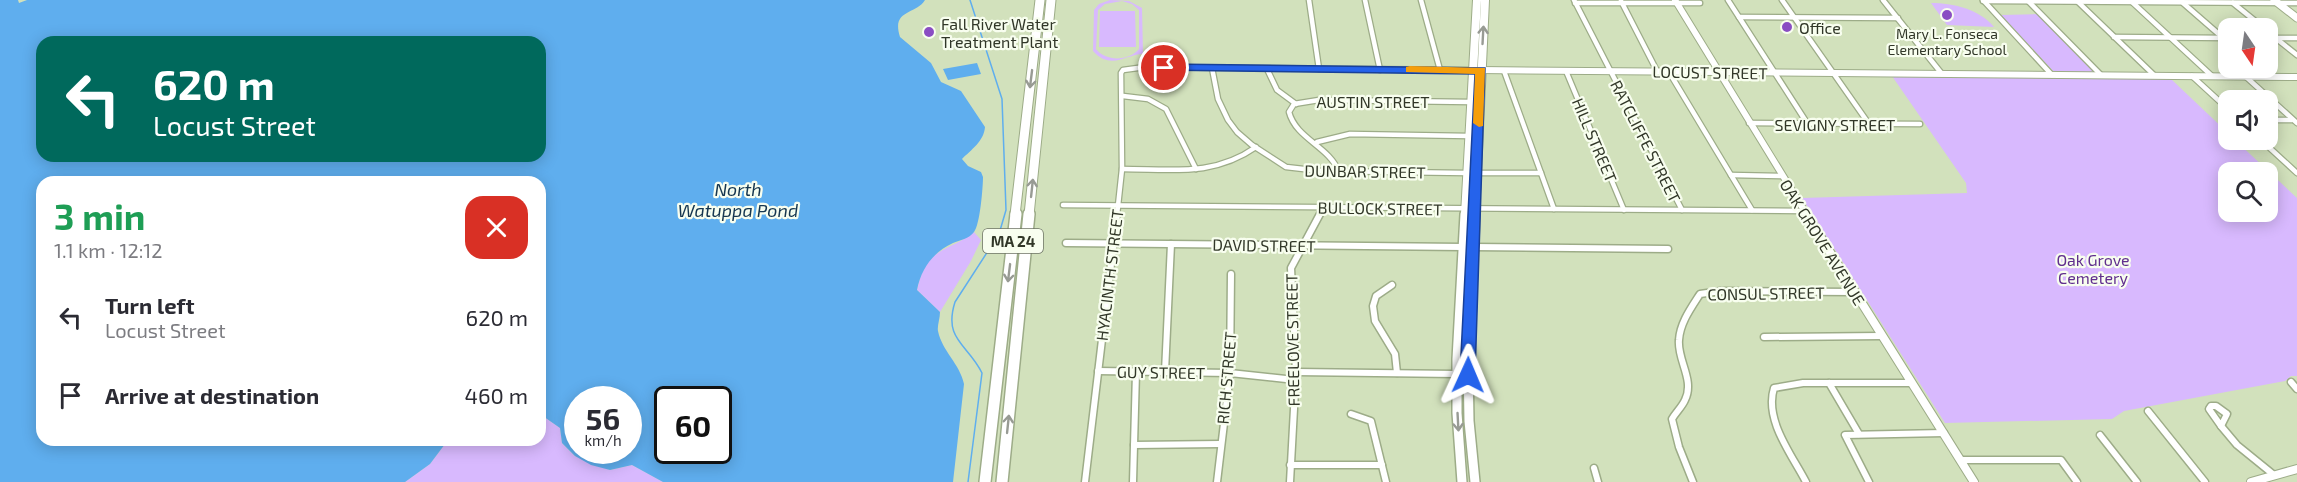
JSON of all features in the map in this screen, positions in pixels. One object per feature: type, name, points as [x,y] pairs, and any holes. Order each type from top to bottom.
[{"type":"highway","name":"MA 24","points":[[985,482],[1040,0]]},
{"type":"highway","name":"MA 24","points":[[1002,482],[1051,0]]},
{"type":"main road","points":[[1462,482],[1456,374],[1463,247],[1470,209],[1477,70],[1477,0]]},
{"type":"main road","points":[[1472,173],[1469,136],[1471,102],[1485,0]]},
{"type":"main road","points":[[2276,2],[2297,18]]},
{"type":"main road","points":[[1470,209],[1473,247],[1468,375],[1475,482]]},
{"type":"street","points":[[1309,0],[1319,69]]},
{"type":"street","points":[[1365,0],[1380,69]]},
{"type":"street","points":[[1421,0],[1440,70]]},
{"type":"street","points":[[1728,0],[1807,123]]},
{"type":"street","points":[[1782,0],[1869,124]]},
{"type":"street","points":[[1883,0],[1942,74]]},
{"type":"street","points":[[1983,0],[2297,3]]},
{"type":"street","points":[[1983,0],[2052,75]]},
{"type":"street","points":[[1574,1],[1700,3]]},
{"type":"street","name":"RATCLIFFE STREET","points":[[1574,1],[1598,52],[1682,210]]},
{"type":"street","points":[[1621,1],[1657,72]]},
{"type":"street","name":"OAK GROVE AVENUE","points":[[1676,1],[1749,123],[1974,482]]},
{"type":"street","points":[[2028,1],[2101,75]]},
{"type":"street","points":[[2077,1],[2154,75]]},
{"type":"street","points":[[2131,1],[2212,76]]},
{"type":"street","points":[[2181,1],[2218,31]]},
{"type":"street","points":[[2231,1],[2252,18]]},
{"type":"street","points":[[1739,17],[1898,18]]},
{"type":"street","points":[[2114,37],[2218,38]]},
{"type":"street","points":[[2278,38],[2297,38]]},
{"type":"street","points":[[2278,40],[2297,56]]},
{"type":"street","name":"LOCUST STREET","points":[[1124,70],[1145,67],[2218,76]]},
{"type":"street","name":"DUNBAR STREET","points":[[1212,68],[1218,99],[1228,120],[1237,132],[1286,167],[1298,170],[1339,172],[1541,173]]},
{"type":"street","points":[[1267,69],[1270,83],[1296,104]]},
{"type":"street","name":"HYACINTH STREET","points":[[1085,482],[1122,169],[1121,73],[1124,70]]},
{"type":"street","points":[[1504,70],[1554,209]]},
{"type":"street","name":"HILL STREET","points":[[1566,71],[1624,210]]},
{"type":"street","points":[[1670,72],[1752,210]]},
{"type":"street","points":[[2192,76],[2218,100]]},
{"type":"street","name":"LOCUST STREET","points":[[2278,76],[2297,77]]},
{"type":"street","points":[[2247,78],[2296,121]]},
{"type":"street","points":[[1122,96],[1148,99],[1166,110],[1196,170]]},
{"type":"street","name":"AUSTIN STREET","points":[[1339,172],[1336,160],[1292,123],[1289,112],[1296,104],[1319,100],[1471,102]]},
{"type":"street","points":[[2278,120],[2296,121]]},
{"type":"street","name":"SEVIGNY STREET","points":[[1749,123],[1920,124]]},
{"type":"street","points":[[1317,142],[1350,134],[1469,136]]},
{"type":"street","points":[[1122,169],[1196,170],[1220,167],[1239,159],[1256,147]]},
{"type":"street","points":[[2272,150],[2297,173]]},
{"type":"street","points":[[2289,166],[2297,166]]},
{"type":"street","points":[[1731,175],[1782,176]]},
{"type":"street","name":"BULLOCK STREET","points":[[1063,205],[1804,211]]},
{"type":"street","name":"FREELOVE STREET","points":[[1290,482],[1296,372],[1291,268],[1324,207]]},
{"type":"street","name":"DAVID STREET","points":[[1066,243],[1463,247]]},
{"type":"street","points":[[1165,372],[1171,244]]},
{"type":"street","points":[[1473,247],[1668,249]]},
{"type":"street","name":"RICH STREET","points":[[1217,482],[1230,373],[1231,274]]},
{"type":"street","points":[[1392,285],[1376,296],[1374,319],[1375,325],[1395,354],[1397,373]]},
{"type":"street","name":"CONSUL STREET","points":[[1689,380],[1679,350],[1678,336],[1688,312],[1700,294],[1721,291],[1854,292]]},
{"type":"street","points":[[1764,337],[1882,336]]},
{"type":"street","name":"GUY STREET","points":[[1098,371],[1230,373],[1295,380]]},
{"type":"street","points":[[1133,482],[1136,372]]},
{"type":"street","points":[[1296,372],[1456,374]]},
{"type":"street","points":[[1689,380],[1686,398],[1672,419],[1679,447],[1692,482]]},
{"type":"street","points":[[1806,482],[1771,410],[1770,394],[1774,388],[1787,384],[1911,382]]},
{"type":"street","points":[[2290,382],[2297,389]]},
{"type":"street","points":[[1829,383],[1859,434]]},
{"type":"street","points":[[2148,411],[2205,482]]},
{"type":"street","points":[[1351,414],[1371,421],[1386,482]]},
{"type":"street","points":[[2222,426],[2237,445],[2274,476]]},
{"type":"street","points":[[1869,482],[1845,435],[1944,433]]},
{"type":"street","points":[[2100,435],[2137,482]]},
{"type":"street","points":[[1134,445],[1220,444]]},
{"type":"street","points":[[1960,460],[2061,460],[2077,482]]},
{"type":"street","points":[[1290,465],[1382,465]]},
{"type":"street","points":[[1594,468],[1598,482]]},
{"type":"street","points":[[2251,482],[2297,469]]},
{"type":"green space","points":[[1110,0],[1129,1],[1142,8],[1143,54],[1112,61],[1100,57],[1093,51],[1094,10],[1099,4]],"holes":[[[1122,1],[1132,4],[1139,10],[1139,49],[1124,58],[1111,58],[1100,53],[1096,49],[1098,10],[1105,4]]]},
{"type":"green space","points":[[1931,3],[1948,4],[1973,11],[1994,27],[1947,25]]},
{"type":"green space","points":[[1100,11],[1135,11],[1136,47],[1099,47]]},
{"type":"green space","points":[[2039,14],[2096,73],[2055,73],[2001,15]]},
{"type":"green space","name":"Oak Grove Cemetery","points":[[1892,76],[2171,79],[2218,124],[2218,150],[2246,150],[2259,162],[2218,162],[2218,222],[2278,222],[2278,180],[2297,198],[2297,376],[2291,376],[2285,381],[2124,411],[2112,419],[1945,423],[1802,198],[1967,193],[1966,183]]},
{"type":"green space","points":[[974,232],[981,240],[940,312],[917,290],[921,276],[926,265],[939,252]]},
{"type":"green space","points":[[546,418],[560,428],[564,445],[564,464],[595,464],[610,470],[632,465],[663,482],[405,482],[430,464],[444,446],[546,446]]},
{"type":"water","name":"North Watuppa Pond","points":[[0,0],[18,0],[19,3],[27,0],[925,0],[902,17],[898,28],[900,37],[931,63],[941,82],[961,91],[985,127],[980,141],[962,159],[968,166],[981,172],[983,177],[981,206],[976,228],[970,236],[953,243],[934,256],[921,275],[917,290],[940,312],[938,329],[940,338],[959,370],[964,384],[953,482],[663,482],[632,465],[610,470],[589,464],[642,464],[642,386],[564,386],[564,445],[560,428],[546,418],[546,176],[36,176],[36,446],[444,446],[430,464],[405,482],[0,482]]},
{"type":"water","points":[[977,63],[981,74],[948,80],[943,69]]},
{"type":"waterway","points":[[968,482],[982,373],[955,334],[952,315],[955,302],[999,234],[1006,210],[1002,99],[970,0]]},
{"type":"slow traffic","points":[[1410,70],[1481,70],[1479,123]]},
{"type":"place","name":"Mary L. Fonseca Elementary School","points":[[1947,15]]},
{"type":"place","name":"Office","points":[[1787,27]]},
{"type":"place","name":"Fall River Water Treatment Plant","points":[[929,32]]},
{"type":"route","points":[[1164,68],[1481,70],[1468,375]]}]
